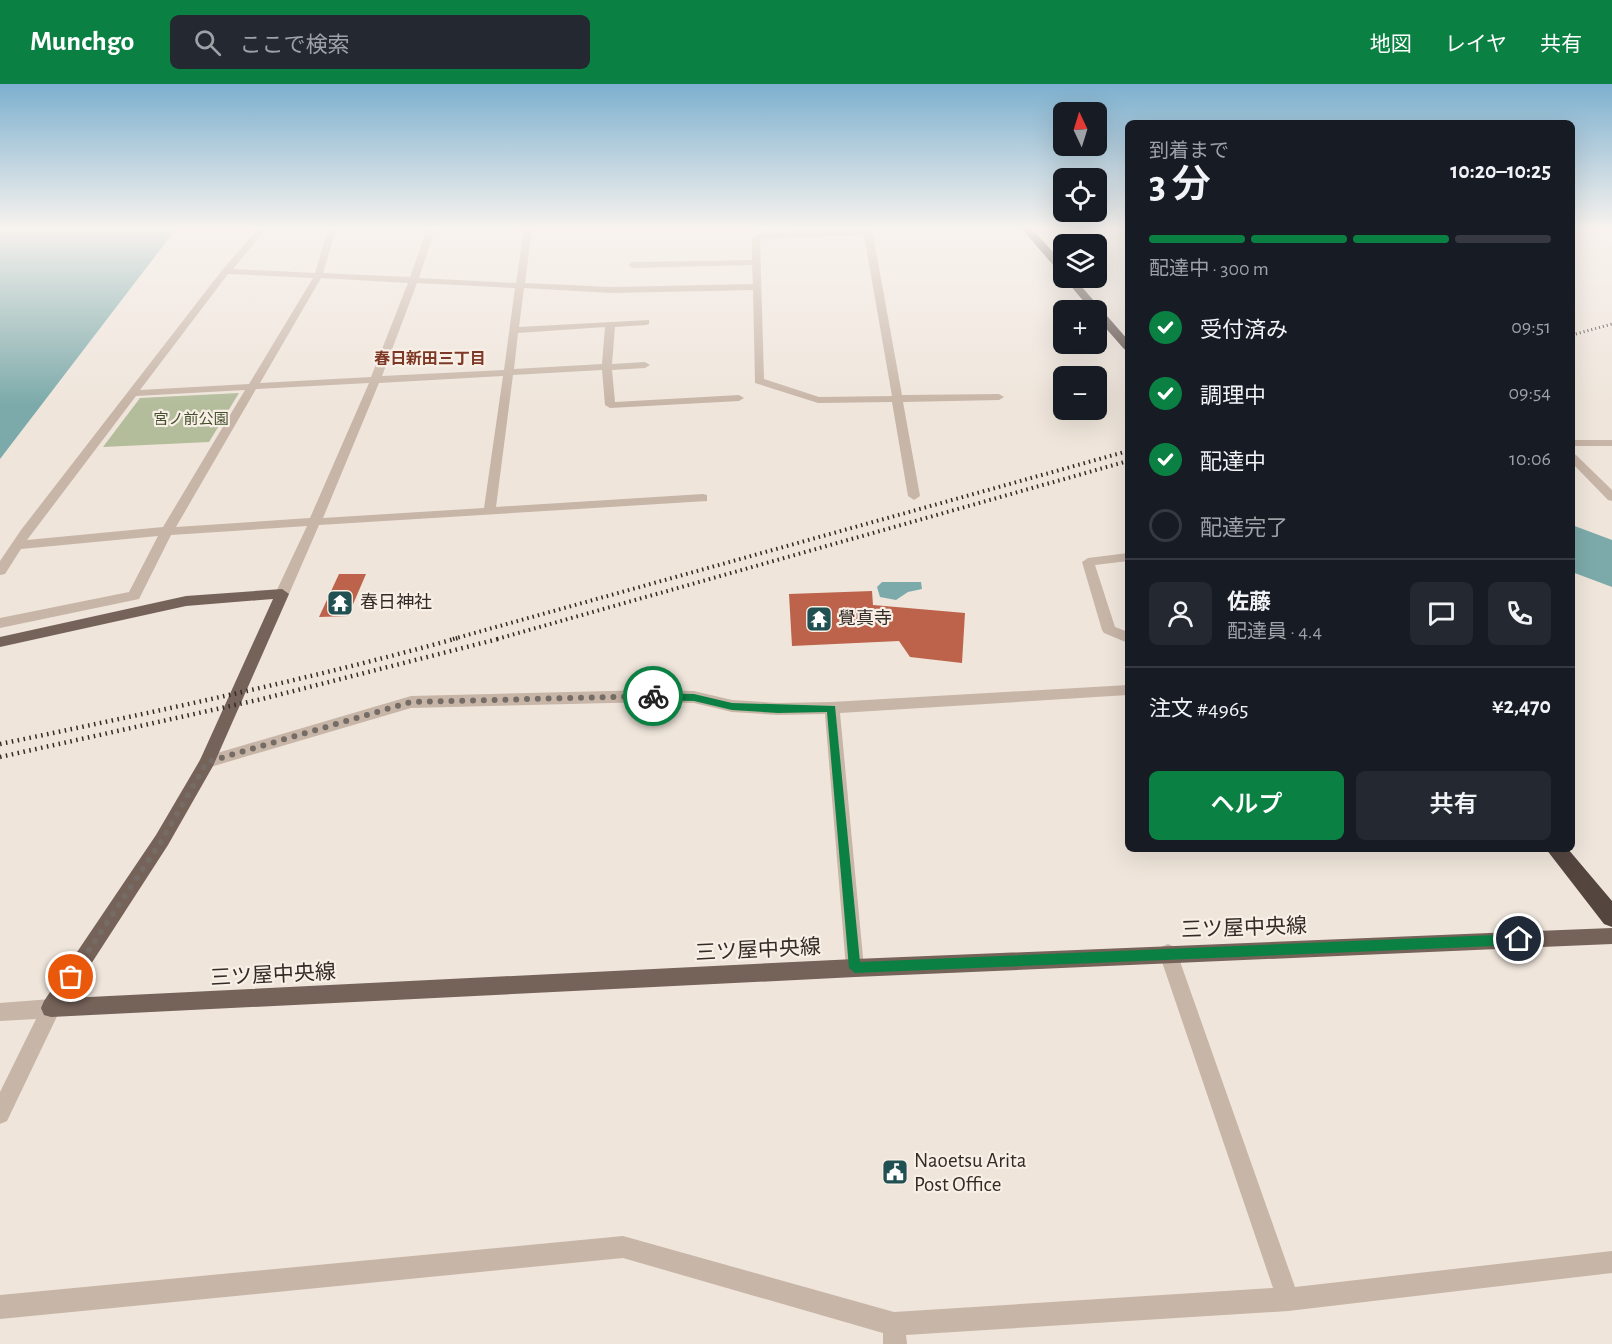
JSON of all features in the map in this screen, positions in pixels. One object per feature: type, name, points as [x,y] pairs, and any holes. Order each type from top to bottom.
[{"type":"highway","points":[[1078,288],[1125,343]]},
{"type":"highway","points":[[1558,852],[1612,917]]},
{"type":"main road","points":[[0,642],[186,602],[282,594],[207,762],[162,840],[51,1008]]},
{"type":"main road","name":"三ツ屋中央線","points":[[51,1008],[1168,953],[1612,936]]},
{"type":"street","points":[[0,571],[17,545],[213,288]]},
{"type":"street","points":[[0,623],[134,596],[167,531],[311,288]]},
{"type":"street","points":[[282,594],[316,522],[411,288]]},
{"type":"street","points":[[489,512],[521,288]]},
{"type":"street","points":[[562,288],[612,290],[719,288]]},
{"type":"street","points":[[758,288],[759,381],[818,400],[999,397]]},
{"type":"street","points":[[880,288],[896,399],[914,496]]},
{"type":"street","points":[[515,330],[646,322]]},
{"type":"street","points":[[610,324],[607,368],[610,405],[739,398]]},
{"type":"street","points":[[134,393],[645,365]]},
{"type":"street","points":[[1575,443],[1612,443]]},
{"type":"street","points":[[1575,460],[1612,497]]},
{"type":"street","points":[[17,545],[167,531],[702,498]]},
{"type":"street","points":[[1125,557],[1088,562],[1109,630],[1125,637]]},
{"type":"street","points":[[207,762],[411,702],[694,697],[732,706],[778,709],[832,708],[1125,690]]},
{"type":"street","points":[[832,708],[855,968]]},
{"type":"street","points":[[1168,953],[1288,1299]]},
{"type":"street","points":[[0,1012],[51,1008]]},
{"type":"street","points":[[0,1114],[51,1008]]},
{"type":"street","points":[[0,1307],[623,1247],[894,1334],[1288,1299],[1612,1262]]},
{"type":"green space","name":"宮ノ前公園","points":[[239,393],[209,442],[103,447],[140,398]]},
{"type":"water","points":[[0,288],[131,288],[0,459]]},
{"type":"water","points":[[1575,526],[1612,540],[1612,587],[1575,573]]},
{"type":"water","points":[[882,582],[921,582],[922,589],[908,592],[896,600],[880,597],[877,587]]},
{"type":"building","points":[[339,574],[366,574],[348,616],[319,617]]},
{"type":"building","points":[[872,591],[873,605],[965,613],[962,663],[910,657],[899,641],[792,646],[789,594]]},
{"type":"railway","points":[[1575,334],[1612,324]]},
{"type":"railway","points":[[453,639],[1125,452]]},
{"type":"railway","points":[[497,639],[1125,462]]},
{"type":"railway","points":[[0,744],[287,682],[458,638]]},
{"type":"railway","points":[[0,757],[262,699],[502,638]]},
{"type":"way so far","points":[[71,977],[162,840],[207,762],[411,702],[653,696]]},
{"type":"place","name":"春日神社","points":[[340,603]]},
{"type":"place","name":"覺真寺","points":[[819,619]]},
{"type":"place","name":"Naoetsu Arita Post Office","points":[[895,1172]]},
{"type":"district","name":"春日新田三丁目","points":[[430,359]]},
{"type":"route","points":[[653,696],[694,697],[732,706],[778,709],[832,708],[855,968],[1519,939]]}]
